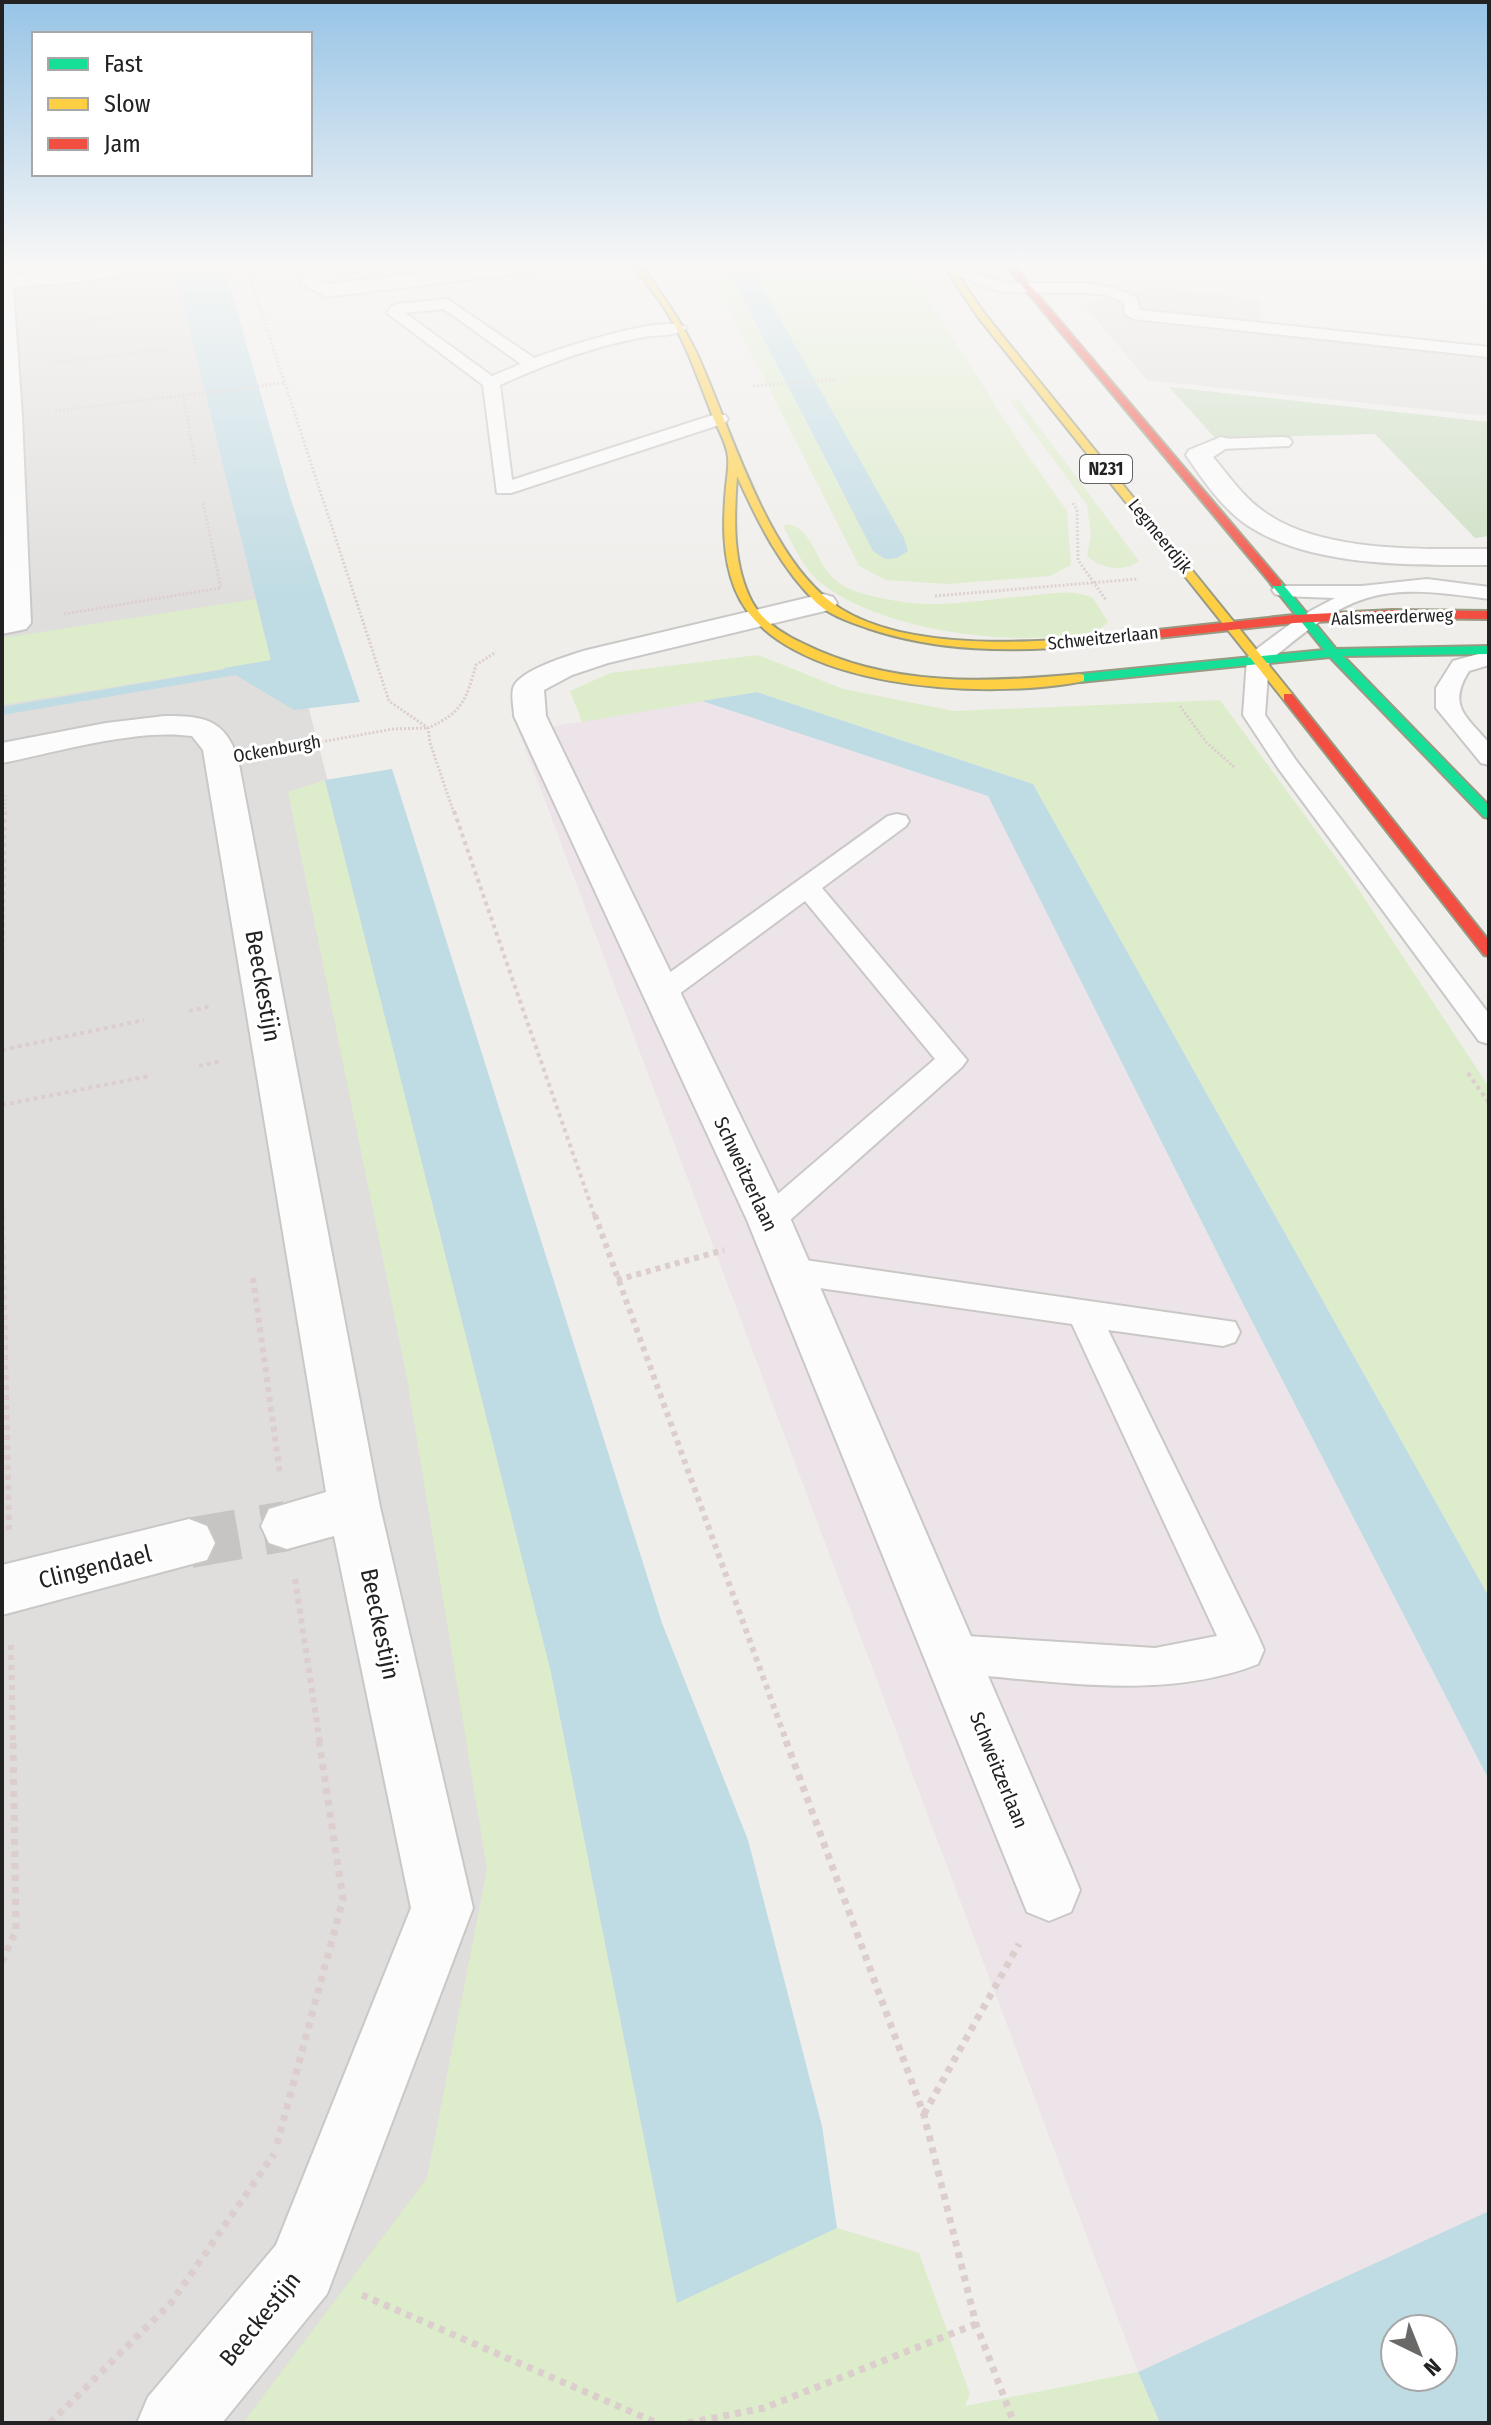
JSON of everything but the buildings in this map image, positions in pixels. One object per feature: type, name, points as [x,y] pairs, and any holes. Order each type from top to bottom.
[{"type":"street","points":[[8,375],[9,624]]},
{"type":"street","name":"Schweitzerlaan","points":[[700,375],[734,452],[789,560],[823,603],[864,624],[913,640],[963,646],[1025,646],[1230,624],[1308,620]]},
{"type":"street","name":"Legmeerdijk","points":[[1030,375],[1191,573],[1489,951]]},
{"type":"street","name":"N231","points":[[1102,375],[1333,653],[1489,814]]},
{"type":"street","points":[[1221,444],[1198,455],[1254,518],[1298,541],[1349,550],[1489,557]]},
{"type":"street","name":"Schweitzerlaan","points":[[734,452],[728,521],[745,600],[760,620],[802,649],[868,674],[926,683],[1013,683],[1333,653]]},
{"type":"street","points":[[760,620],[823,603]]},
{"type":"street","name":"Aalsmeerderweg","points":[[1308,620],[1427,613],[1489,615]]},
{"type":"street","name":"Schweitzerlaan","points":[[760,620],[585,660],[550,671],[528,687],[530,716],[778,1243],[1049,1890]]},
{"type":"street","name":"Aalsmeerderweg","points":[[1333,653],[1429,647],[1489,650]]},
{"type":"street","name":"Ockenburgh","points":[[3,753],[171,724],[201,727],[215,738],[222,759]]},
{"type":"street","name":"Beeckestijn","points":[[174,2423],[302,2269],[442,1908],[354,1507],[222,759]]},
{"type":"street","points":[[287,1526],[354,1507]]},
{"type":"street","name":"Clingendael","points":[[2,1590],[189,1543]]},
{"type":"lane","points":[[480,375],[491,383],[504,489],[719,419]]},
{"type":"lane","points":[[491,383],[508,375]]},
{"type":"lane","points":[[1221,444],[1283,442]]},
{"type":"lane","name":"Aalsmeerderweg","points":[[1282,590],[1362,592],[1427,585],[1489,593]]},
{"type":"lane","name":"Aalsmeerderweg","points":[[1308,620],[1362,592]]},
{"type":"lane","points":[[1308,620],[1258,659],[1254,715],[1286,763],[1489,1034]]},
{"type":"lane","points":[[1489,658],[1461,666],[1447,688],[1447,708],[1489,758]]},
{"type":"lane","points":[[661,993],[897,821]]},
{"type":"lane","points":[[778,1243],[952,1060],[807,887]]},
{"type":"lane","points":[[778,1243],[1083,1312],[1223,1332]]},
{"type":"lane","points":[[951,1654],[1155,1667],[1244,1650],[1083,1312]]},
{"type":"path","points":[[281,375],[389,701],[428,728],[430,743],[617,1280],[924,2115],[976,2324],[1014,2423]]},
{"type":"path","points":[[748,386],[837,379]]},
{"type":"path","points":[[6,417],[284,383]]},
{"type":"path","points":[[183,395],[195,463]]},
{"type":"path","points":[[9,624],[221,588],[203,502]]},
{"type":"path","points":[[933,596],[972,595],[1191,573]]},
{"type":"path","points":[[428,728],[452,718],[465,705],[476,665],[499,651]]},
{"type":"path","name":"Ockenburgh","points":[[222,759],[393,729],[428,728]]},
{"type":"path","points":[[2,999],[3,753]]},
{"type":"path","points":[[2,1050],[144,1020]]},
{"type":"path","points":[[2,1105],[150,1076]]},
{"type":"path","points":[[617,1280],[778,1243]]},
{"type":"path","points":[[924,2115],[1049,1890]]},
{"type":"path","points":[[302,2269],[657,2423]]},
{"type":"path","points":[[688,2423],[764,2408],[976,2324]]},
{"type":"shaded area","points":[[2,375],[221,375],[761,2423],[2,2423]]},
{"type":"shaded area","points":[[1143,375],[1489,375],[1489,416],[1147,380]]},
{"type":"shaded area","points":[[702,701],[919,769],[988,796],[1239,1296],[1489,1780],[1489,2211],[1138,2372],[519,732]]},
{"type":"green space","points":[[762,375],[782,375],[839,486],[808,375],[976,375],[1067,511],[1071,565],[1050,576],[948,584],[886,580],[859,566]]},
{"type":"green space","points":[[1169,387],[1489,422],[1489,536],[1475,538],[1375,434],[1215,438]]},
{"type":"green space","points":[[1019,400],[1139,561],[1126,567],[1112,568],[1087,556],[1091,536],[1087,505],[1010,401]]},
{"type":"green space","points":[[788,524],[808,538],[833,578],[860,593],[924,604],[1076,593],[1093,598],[1108,622],[1099,629],[1075,635],[1004,637],[939,630],[876,613],[849,601],[818,580],[792,543],[783,526]]},
{"type":"green space","points":[[256,599],[271,661],[2,705],[2,638]]},
{"type":"green space","points":[[758,655],[843,689],[954,711],[1220,700],[1353,881],[1489,1087],[1489,1597],[1033,784],[757,692],[582,722],[570,691],[610,673]]},
{"type":"green space","points":[[325,780],[551,1672],[677,2302],[837,2228],[919,2253],[970,2394],[965,2406],[1138,2372],[1160,2423],[243,2423],[427,2178],[487,1869],[407,1378],[288,792]]},
{"type":"water","points":[[201,375],[255,375],[290,497],[360,702],[294,710],[224,668],[271,660]]},
{"type":"water","points":[[782,375],[812,375],[904,538],[908,551],[897,558],[885,559],[873,551]]},
{"type":"water","points":[[757,692],[1033,784],[1489,1597],[1489,1780],[1239,1296],[988,796],[702,701]]},
{"type":"water","points":[[392,769],[662,1623],[748,1840],[822,2126],[837,2228],[677,2303],[551,1672],[325,780]]},
{"type":"water","points":[[1489,2211],[1489,2423],[1160,2423],[1138,2372]]},
{"type":"waterway","points":[[2,711],[255,668]]},
{"type":"tunnel","points":[[189,1543],[287,1526]]},
{"type":"traffic: fast","points":[[1277,584],[1333,653],[1489,814]]},
{"type":"traffic: fast","points":[[1080,678],[1335,652],[1489,650]]},
{"type":"traffic: slow","points":[[701,375],[738,467],[773,538],[795,571],[835,611],[891,632],[945,643],[1028,646],[1084,642]]},
{"type":"traffic: slow","points":[[1029,375],[1288,697]]},
{"type":"traffic: slow","points":[[734,452],[730,529],[734,568],[747,603],[776,634],[805,650],[849,666],[913,681],[978,685],[1080,678]]},
{"type":"traffic: jam","points":[[1101,375],[1277,584]]},
{"type":"traffic: jam","points":[[1084,642],[1294,619],[1392,614],[1489,615]]},
{"type":"traffic: jam","points":[[1288,697],[1489,951]]}]
